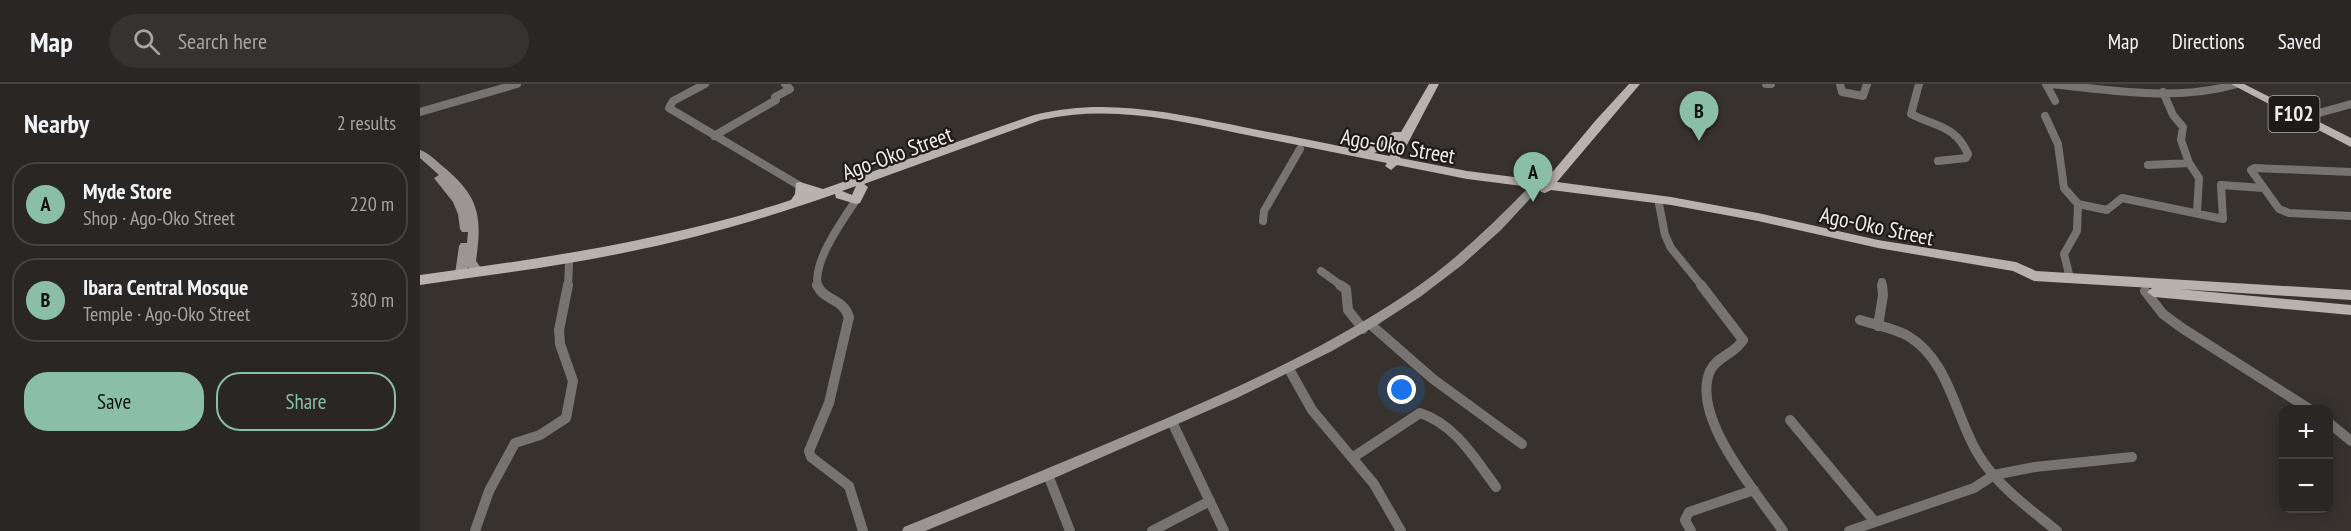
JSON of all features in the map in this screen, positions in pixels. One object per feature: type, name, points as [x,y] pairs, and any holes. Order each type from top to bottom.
[{"type":"main road","points":[[1389,162],[1425,84]]},
{"type":"main road","points":[[1358,154],[1378,148],[1400,136],[1434,84]]},
{"type":"main road","points":[[1541,187],[1627,84]]},
{"type":"main road","points":[[1541,187],[1635,84]]},
{"type":"main road","name":"F102","points":[[2236,84],[2351,143]]},
{"type":"main road","name":"F102","points":[[2246,84],[2351,139]]},
{"type":"main road","points":[[420,285],[569,264],[673,245],[782,212],[795,203],[1038,117],[1079,109],[1143,111],[1389,162],[1541,187],[1704,206],[1878,244],[2016,269],[2035,279],[2351,310]]},
{"type":"main road","name":"Ago-Oko Street","points":[[782,212],[840,195],[1044,122],[1070,117],[1135,117],[1300,149],[1389,162],[1466,180],[1541,187],[1659,204],[1776,225],[1892,251],[2016,269]]},
{"type":"main road","points":[[1400,136],[1408,156],[1433,168]]},
{"type":"main road","points":[[795,203],[801,194],[800,186],[822,193]]},
{"type":"main road","points":[[840,195],[856,200],[862,187]]},
{"type":"main road","points":[[420,280],[437,278],[461,269],[478,272],[641,245],[761,219]]},
{"type":"main road","points":[[2035,279],[2070,278],[2351,295]]},
{"type":"street","points":[[420,112],[517,84]]},
{"type":"street","points":[[705,84],[672,101],[668,106],[714,136],[800,186]]},
{"type":"street","points":[[714,136],[776,100],[775,97],[790,89],[786,84]]},
{"type":"street","points":[[1766,84],[1771,84]]},
{"type":"street","points":[[1840,84],[1842,92],[1863,96],[1867,84]]},
{"type":"street","points":[[1919,84],[1911,114],[1945,126],[1964,142],[1968,154],[1966,158],[1938,161]]},
{"type":"street","points":[[2055,101],[2048,84],[2152,92],[2206,92],[2236,84]]},
{"type":"street","points":[[2139,84],[2152,92]]},
{"type":"street","points":[[2163,92],[2173,115],[2183,127],[2181,140],[2189,163],[2199,178],[2197,213]]},
{"type":"street","points":[[2308,116],[2351,104]]},
{"type":"street","points":[[2045,116],[2058,144],[2064,188],[2078,204],[2107,210],[2122,198],[2223,219],[2221,184],[2264,188]]},
{"type":"street","points":[[1263,221],[1264,211],[1300,149]]},
{"type":"street","points":[[420,153],[456,182],[468,199],[474,216],[470,261],[478,272]]},
{"type":"street","points":[[420,161],[450,189],[459,201],[466,217],[461,269]]},
{"type":"street","points":[[2148,165],[2189,163]]},
{"type":"street","points":[[2351,172],[2252,168],[2251,171],[2279,209],[2283,211],[2351,216]]},
{"type":"street","points":[[909,531],[1172,422],[1288,369],[1366,326],[1452,268],[1541,187]]},
{"type":"street","points":[[856,200],[835,236],[816,278],[818,290],[841,302],[847,308],[849,317],[829,403],[809,451],[812,457],[849,486],[863,531]]},
{"type":"street","points":[[1659,204],[1665,235],[1671,248],[1743,340],[1741,346],[1710,369],[1705,384],[1706,407],[1721,438],[1783,531]]},
{"type":"street","points":[[2070,278],[2064,254],[2077,231],[2078,204]]},
{"type":"street","points":[[474,531],[489,491],[515,443],[540,435],[566,418],[573,381],[560,344],[559,330],[567,298],[569,264]]},
{"type":"street","points":[[1321,271],[1346,289],[1348,310],[1366,326],[1433,379],[1522,444]]},
{"type":"street","points":[[1878,326],[1883,295],[1882,282]]},
{"type":"street","points":[[2145,291],[2163,314],[2181,328],[2303,405]]},
{"type":"street","points":[[1860,320],[1909,337],[1923,347],[1942,375],[1969,438],[1994,475],[2057,531]]},
{"type":"street","points":[[1288,369],[1312,410],[1374,484],[1401,531]]},
{"type":"street","points":[[1352,458],[1420,413],[1429,414],[1444,425],[1496,487]]},
{"type":"street","points":[[1790,420],[1818,457],[1851,490],[1875,522]]},
{"type":"street","points":[[1172,422],[1224,531]]},
{"type":"street","points":[[2333,426],[2351,441]]},
{"type":"street","points":[[1849,531],[1974,488],[1994,475],[2035,467],[2132,457]]},
{"type":"street","points":[[1048,475],[1070,531]]},
{"type":"street","points":[[1691,531],[1685,520],[1689,512],[1754,490]]},
{"type":"street","points":[[1152,531],[1210,501]]},
{"type":"place","name":"Ibara Central Mosque","points":[[1699,141]]},
{"type":"place","name":"Myde Store","points":[[1533,202]]}]
